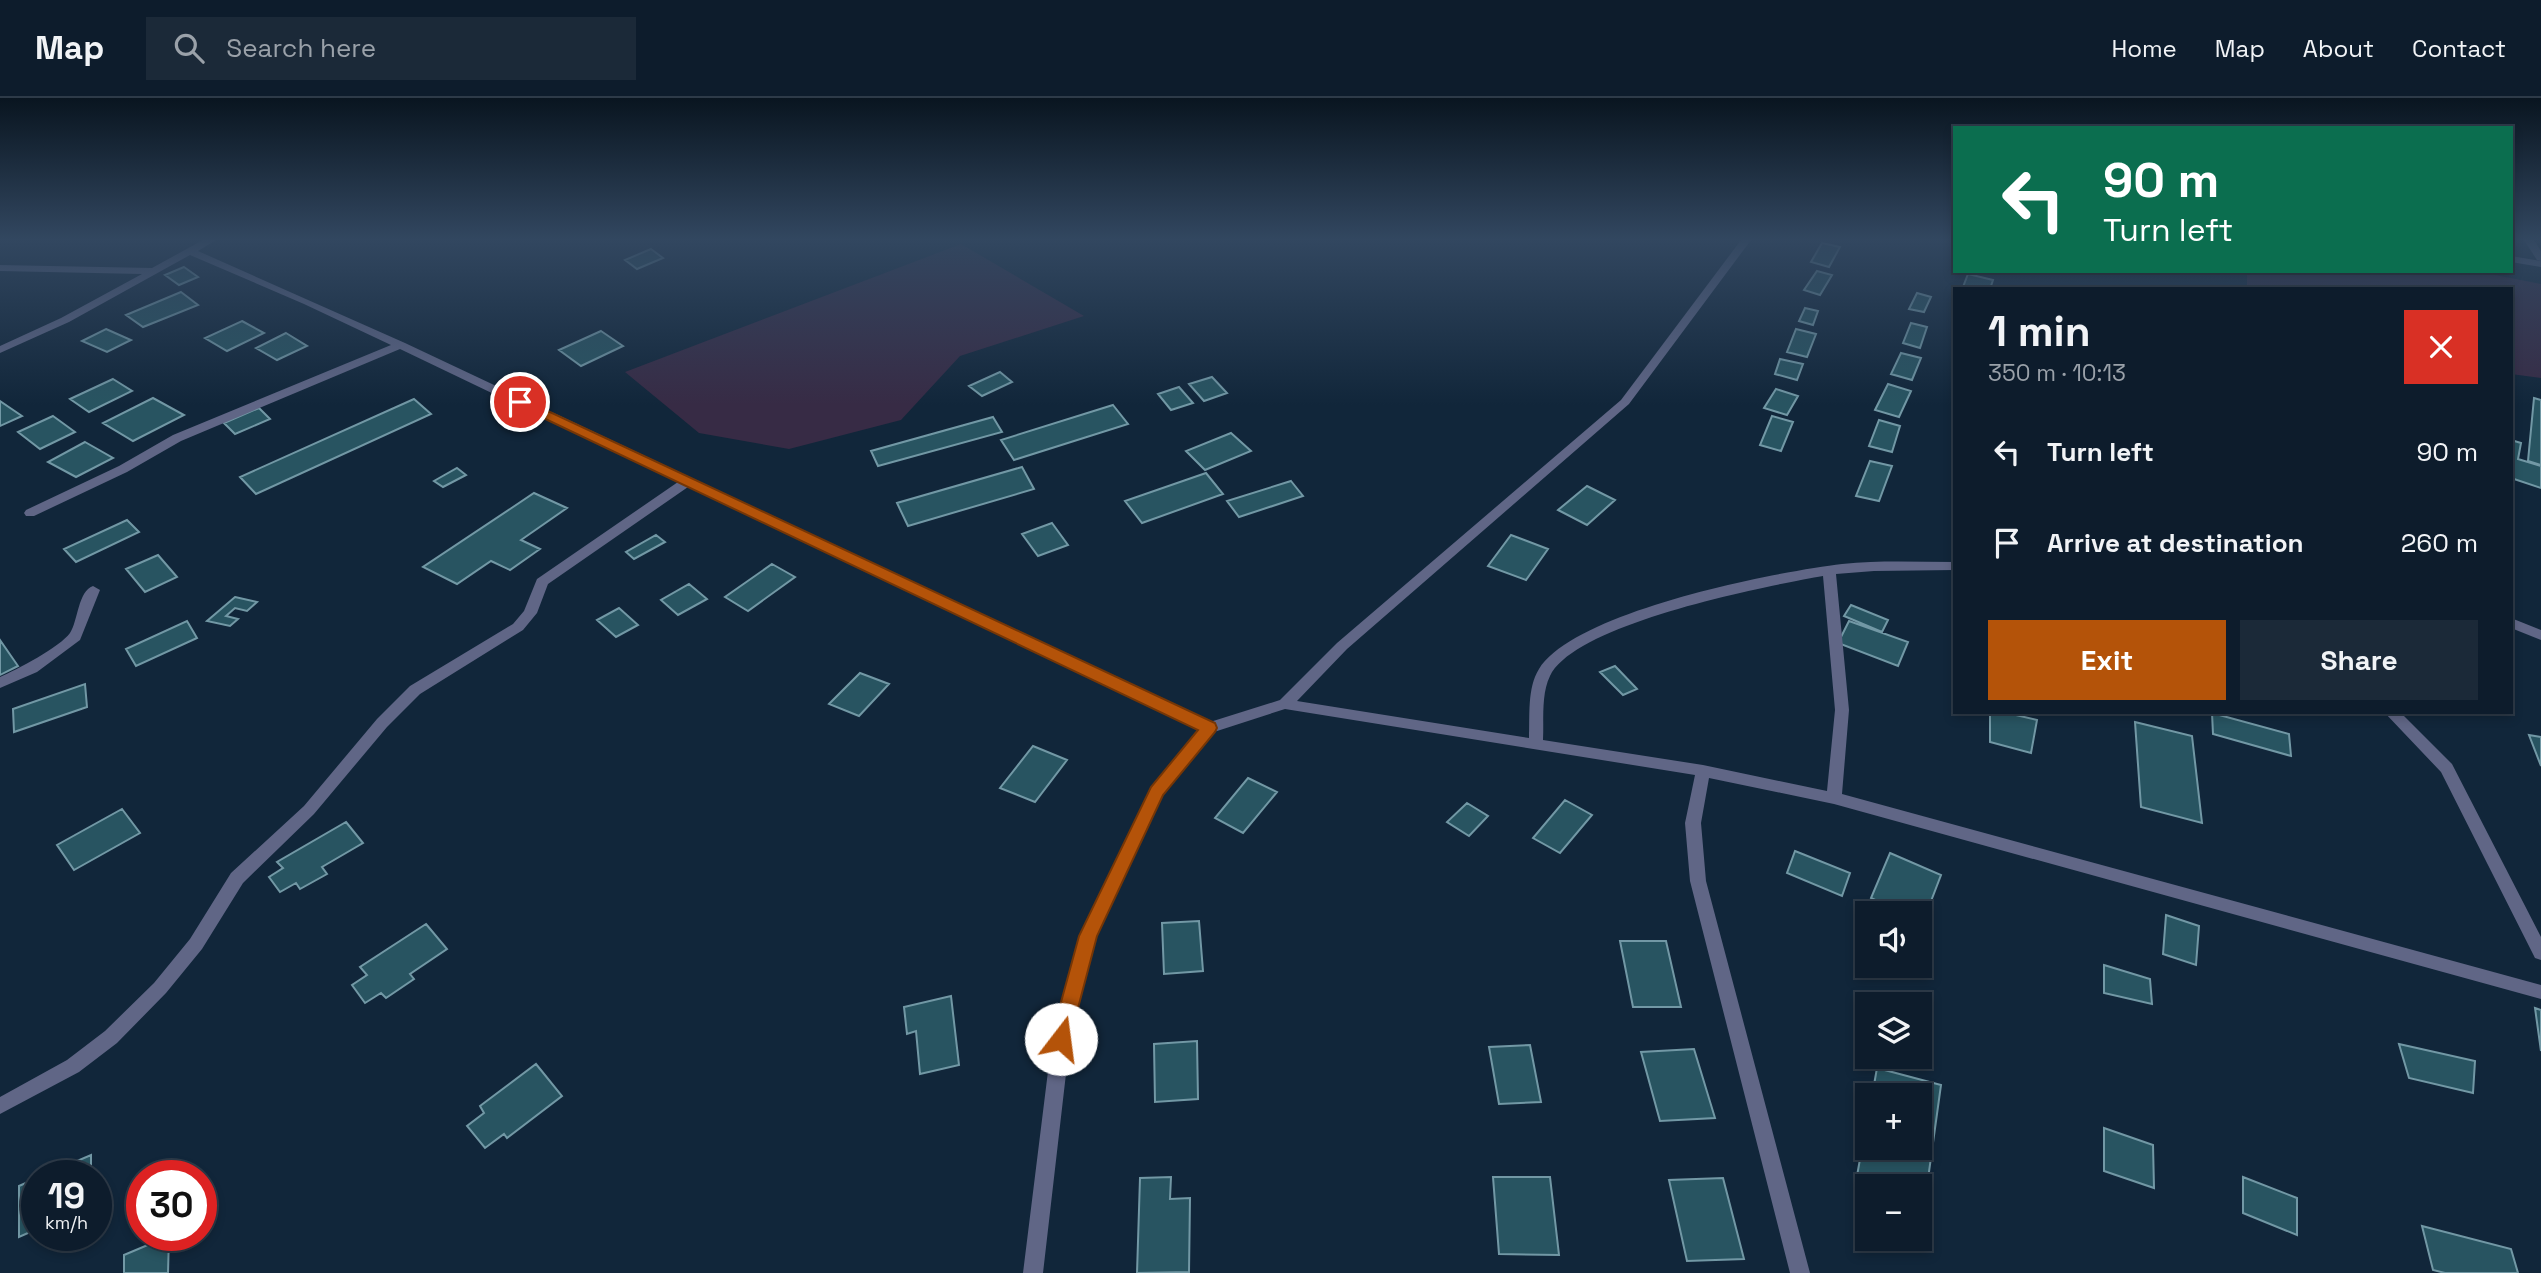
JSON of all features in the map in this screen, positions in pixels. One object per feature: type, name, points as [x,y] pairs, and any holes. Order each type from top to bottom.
[{"type":"street","points":[[0,350],[65,320],[111,295]]},
{"type":"street","points":[[291,295],[1209,728]]},
{"type":"street","points":[[1284,704],[1342,646],[1625,402],[1705,295]]},
{"type":"street","points":[[30,513],[123,469],[177,438],[401,345]]},
{"type":"street","points":[[0,1106],[74,1066],[111,1037],[160,988],[196,944],[237,878],[309,810],[382,723],[415,691],[517,627],[530,613],[542,582],[688,481]]},
{"type":"street","points":[[1536,744],[1544,673],[1556,656],[1628,618],[1732,590],[1829,570],[1953,566]]},
{"type":"street","points":[[1829,570],[1842,710],[1834,798]]},
{"type":"street","points":[[0,683],[32,668],[75,637],[93,590]]},
{"type":"street","points":[[2513,624],[2541,635]]},
{"type":"street","points":[[1033,1273],[1061,1039],[1088,936],[1157,792],[1209,728],[1284,704],[1703,771],[1834,798],[2541,992]]},
{"type":"street","points":[[2392,714],[2447,768],[2541,953]]},
{"type":"street","points":[[1703,771],[1693,823],[1698,881],[1800,1273]]},
{"type":"shaded area","points":[[828,295],[1048,295],[1084,316],[960,356],[901,420],[789,449],[699,433],[625,372]]},
{"type":"shaded area","points":[[2513,295],[2541,295],[2541,378],[2513,374]]},
{"type":"building","points":[[174,295],[185,295],[198,305],[143,327],[126,315]]},
{"type":"building","points":[[1916,295],[1931,297],[1924,312],[1909,309]]},
{"type":"building","points":[[1805,308],[1818,311],[1813,325],[1799,321]]},
{"type":"building","points":[[242,321],[264,333],[227,351],[205,338]]},
{"type":"building","points":[[1911,323],[1927,327],[1920,348],[1903,343]]},
{"type":"building","points":[[106,329],[131,340],[107,352],[82,341]]},
{"type":"building","points":[[1796,329],[1816,334],[1807,357],[1787,352]]},
{"type":"building","points":[[601,331],[623,346],[581,366],[559,350]]},
{"type":"building","points":[[286,333],[307,346],[277,360],[256,348]]},
{"type":"building","points":[[1901,353],[1921,358],[1912,380],[1891,374]]},
{"type":"building","points":[[1780,359],[1803,364],[1797,380],[1775,374]]},
{"type":"building","points":[[1000,372],[1012,382],[982,396],[969,386]]},
{"type":"building","points":[[1212,377],[1227,393],[1204,401],[1189,384]]},
{"type":"building","points":[[113,379],[132,391],[89,412],[70,399]]},
{"type":"building","points":[[1888,384],[1911,391],[1899,417],[1875,410]]},
{"type":"building","points":[[1179,387],[1193,403],[1171,410],[1158,394]]},
{"type":"building","points":[[1776,389],[1798,396],[1787,415],[1764,408]]},
{"type":"building","points":[[153,398],[184,415],[133,441],[103,423]]},
{"type":"building","points":[[2534,398],[2541,400],[2541,465],[2528,461]]},
{"type":"building","points":[[414,399],[431,414],[256,494],[240,477]]},
{"type":"building","points":[[0,401],[22,416],[0,426]]},
{"type":"building","points":[[1113,405],[1128,424],[1014,460],[1001,440]]},
{"type":"building","points":[[259,408],[270,419],[235,434],[224,423]]},
{"type":"building","points":[[53,416],[75,432],[40,449],[18,432]]},
{"type":"building","points":[[1772,416],[1793,422],[1781,451],[1760,445]]},
{"type":"building","points":[[993,417],[1002,432],[878,466],[871,451]]},
{"type":"building","points":[[1879,420],[1900,426],[1892,452],[1869,446]]},
{"type":"building","points":[[1231,433],[1251,451],[1205,470],[1186,451]]},
{"type":"building","points":[[2513,441],[2521,443],[2518,459],[2541,466],[2541,488],[2513,479]]},
{"type":"building","points":[[85,442],[113,458],[76,477],[48,462]]},
{"type":"building","points":[[1870,461],[1892,466],[1879,501],[1856,496]]},
{"type":"building","points":[[1022,467],[1034,489],[908,526],[897,503]]},
{"type":"building","points":[[457,468],[466,475],[443,487],[434,481]]},
{"type":"building","points":[[1206,473],[1223,494],[1142,523],[1125,501]]},
{"type":"building","points":[[1291,481],[1303,496],[1239,517],[1227,501]]},
{"type":"building","points":[[1587,486],[1615,500],[1587,525],[1558,510]]},
{"type":"building","points":[[534,493],[567,508],[521,540],[540,549],[510,570],[491,561],[457,584],[423,567]]},
{"type":"building","points":[[127,520],[139,532],[76,562],[64,549]]},
{"type":"building","points":[[1052,523],[1068,545],[1038,556],[1022,534]]},
{"type":"building","points":[[656,535],[665,542],[634,559],[626,552]]},
{"type":"building","points":[[1511,535],[1548,549],[1526,580],[1488,566]]},
{"type":"building","points":[[158,555],[177,577],[145,592],[126,569]]},
{"type":"building","points":[[772,564],[795,577],[748,611],[725,597]]},
{"type":"building","points":[[689,584],[707,599],[678,615],[661,600]]},
{"type":"building","points":[[235,597],[257,602],[247,611],[235,608],[226,616],[238,619],[230,626],[207,621]]},
{"type":"building","points":[[1851,605],[1888,620],[1882,632],[1844,616]]},
{"type":"building","points":[[619,608],[638,625],[616,637],[597,620]]},
{"type":"building","points":[[187,621],[197,638],[136,666],[126,649]]},
{"type":"building","points":[[1849,621],[1908,642],[1898,666],[1838,643]]},
{"type":"building","points":[[0,640],[18,666],[0,675]]},
{"type":"building","points":[[1615,666],[1637,689],[1623,695],[1600,672]]},
{"type":"building","points":[[860,673],[889,684],[859,716],[829,704]]},
{"type":"building","points":[[85,684],[87,707],[14,732],[13,709]]},
{"type":"building","points":[[1990,714],[2012,714],[2037,720],[2031,753],[1990,742]]},
{"type":"building","points":[[2212,714],[2289,734],[2291,756],[2213,734]]},
{"type":"building","points":[[2135,722],[2192,736],[2202,823],[2141,807]]},
{"type":"building","points":[[2529,735],[2541,737],[2541,766]]},
{"type":"building","points":[[1033,746],[1067,760],[1035,802],[1000,788]]},
{"type":"building","points":[[1248,778],[1277,792],[1243,833],[1215,818]]},
{"type":"building","points":[[1565,800],[1592,815],[1560,853],[1533,838]]},
{"type":"building","points":[[1467,803],[1488,816],[1469,836],[1447,822]]},
{"type":"building","points":[[122,809],[140,833],[74,870],[57,845]]},
{"type":"building","points":[[346,822],[363,843],[322,867],[327,874],[300,889],[296,883],[280,892],[269,877],[283,868],[277,862]]},
{"type":"building","points":[[1795,851],[1850,873],[1842,896],[1787,873]]},
{"type":"building","points":[[1890,853],[1941,875],[1931,901],[1877,901],[1871,898]]},
{"type":"building","points":[[2166,915],[2199,926],[2196,965],[2163,954]]},
{"type":"building","points":[[1199,921],[1203,971],[1164,974],[1162,923]]},
{"type":"building","points":[[426,924],[447,949],[410,974],[414,979],[386,998],[381,993],[365,1003],[352,985],[367,975],[360,967]]},
{"type":"building","points":[[1620,941],[1666,941],[1681,1007],[1633,1007]]},
{"type":"building","points":[[2104,965],[2150,979],[2152,1004],[2104,993]]},
{"type":"building","points":[[951,996],[959,1065],[920,1074],[916,1031],[907,1034],[904,1007]]},
{"type":"building","points":[[2535,1008],[2541,1010],[2541,1051]]},
{"type":"building","points":[[1197,1041],[1198,1099],[1155,1102],[1154,1044]]},
{"type":"building","points":[[2399,1044],[2475,1061],[2473,1093],[2409,1078]]},
{"type":"building","points":[[1530,1045],[1541,1102],[1499,1104],[1489,1047]]},
{"type":"building","points":[[1694,1049],[1715,1118],[1660,1121],[1641,1052]]},
{"type":"building","points":[[536,1064],[562,1096],[507,1138],[504,1134],[485,1148],[467,1126],[484,1113],[480,1106]]},
{"type":"building","points":[[1877,1069],[1881,1069],[1941,1085],[1932,1150],[1932,1083],[1874,1083]]},
{"type":"building","points":[[2104,1128],[2153,1145],[2154,1188],[2104,1171]]},
{"type":"building","points":[[1860,1160],[1931,1160],[1929,1174],[1857,1174]]},
{"type":"building","points":[[1171,1177],[1170,1199],[1190,1198],[1189,1272],[1137,1273],[1140,1178]]},
{"type":"building","points":[[1493,1177],[1550,1177],[1559,1255],[1499,1254]]},
{"type":"building","points":[[2243,1177],[2297,1198],[2297,1235],[2243,1213]]},
{"type":"building","points":[[1723,1178],[1744,1259],[1687,1261],[1669,1180]]},
{"type":"building","points":[[21,1185],[19,1237],[19,1186]]},
{"type":"building","points":[[2422,1226],[2511,1249],[2518,1273],[2445,1273],[2433,1270]]},
{"type":"building","points":[[133,1251],[169,1251],[168,1273],[124,1273],[124,1255]]},
{"type":"route","points":[[520,402],[1209,728],[1157,792],[1088,936],[1061,1039]]}]
